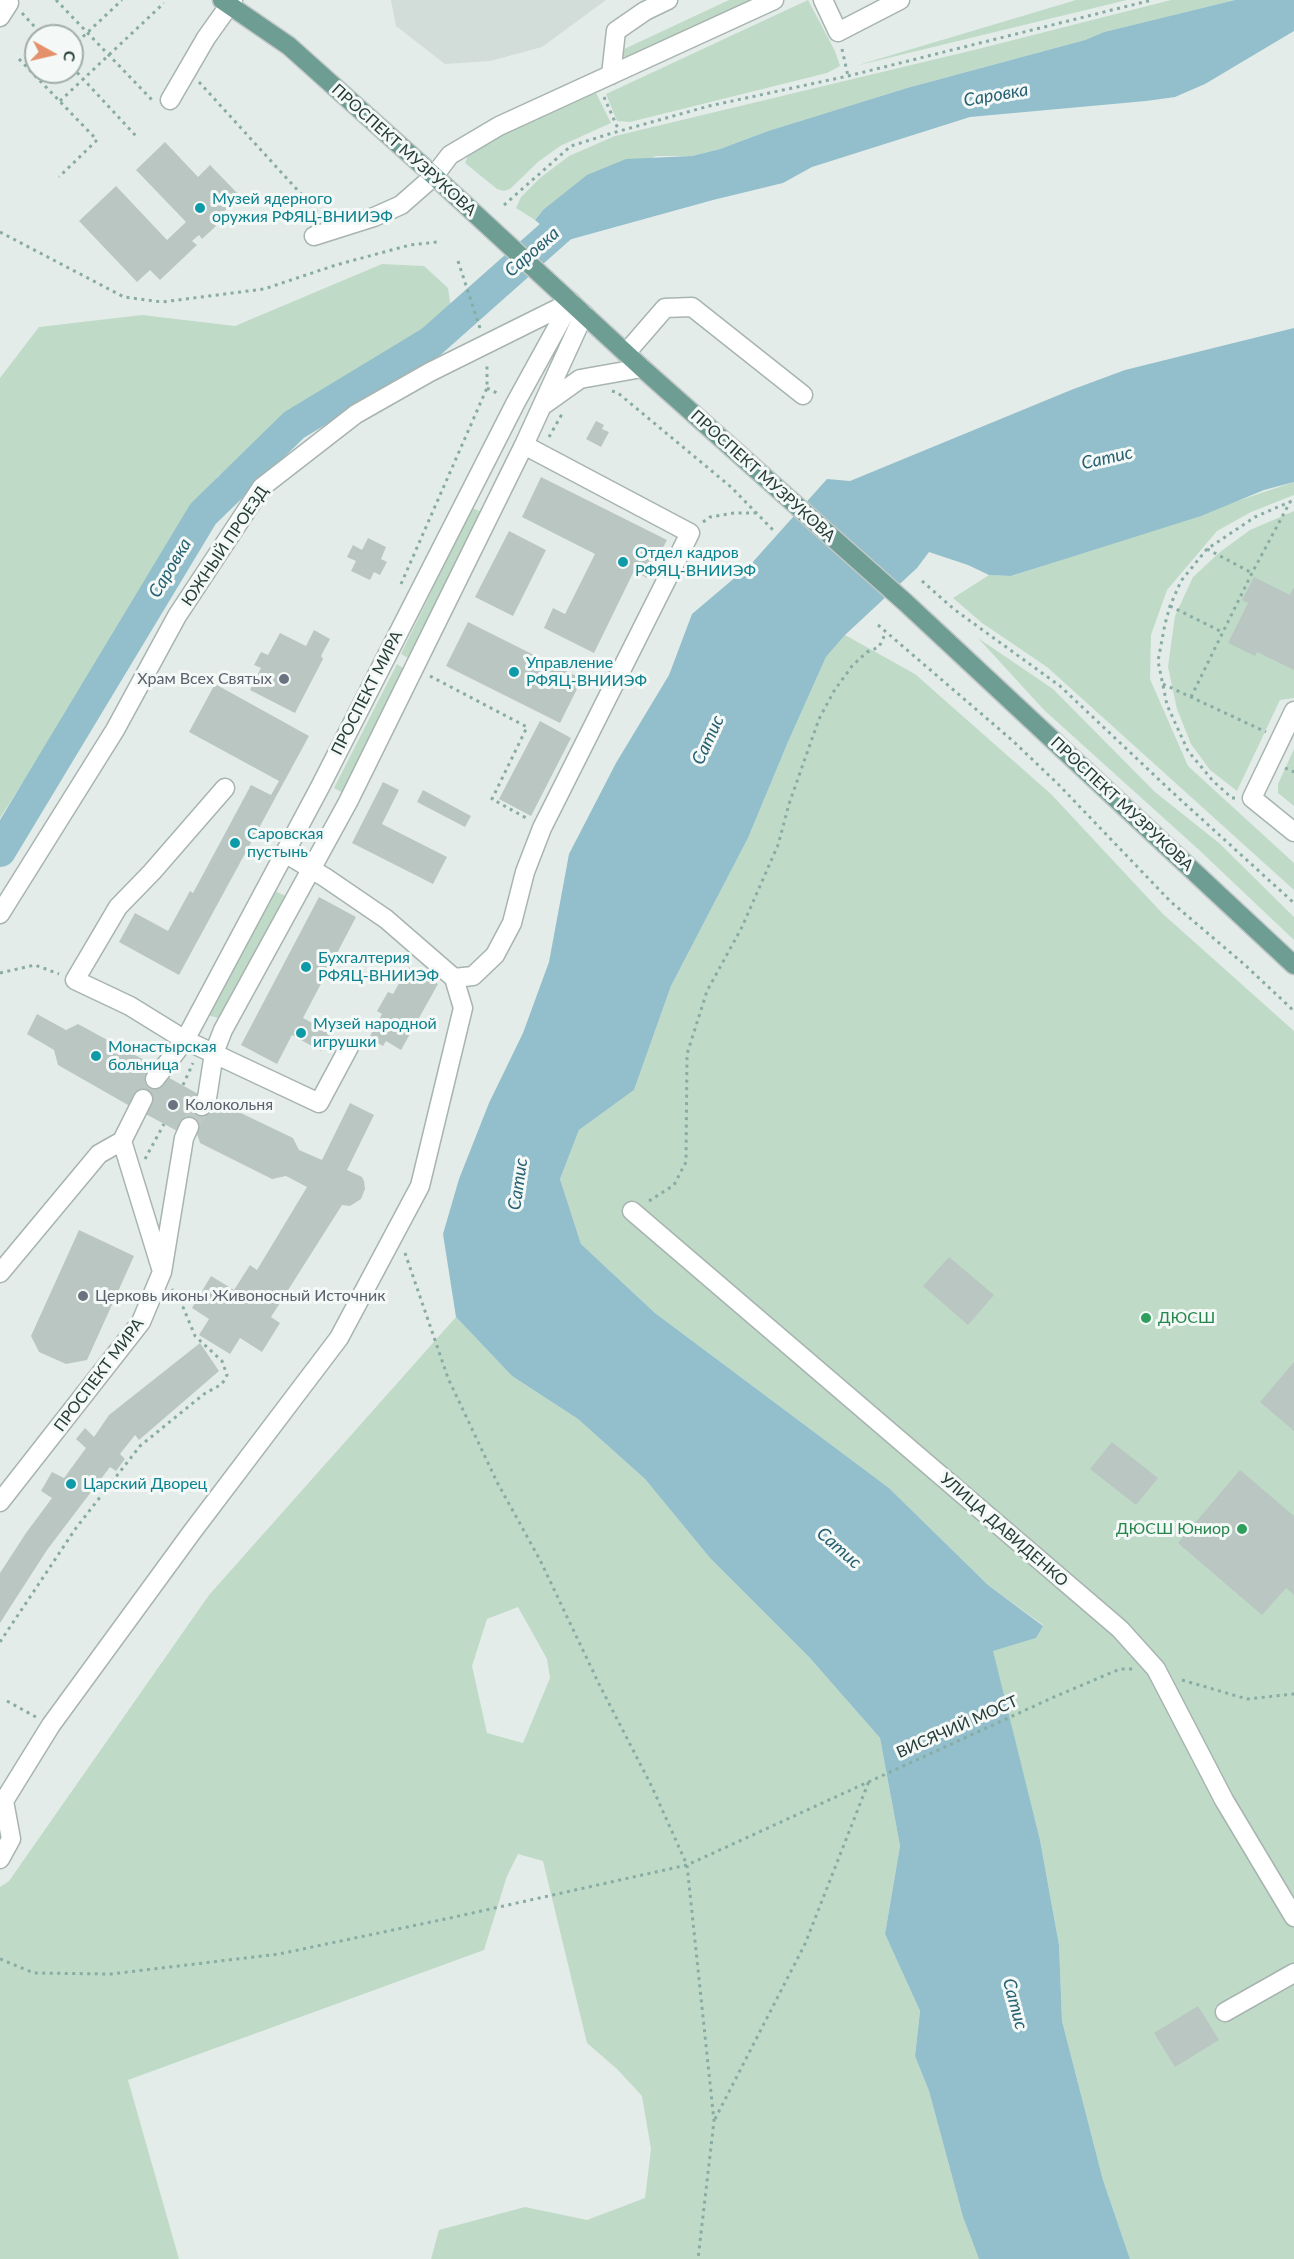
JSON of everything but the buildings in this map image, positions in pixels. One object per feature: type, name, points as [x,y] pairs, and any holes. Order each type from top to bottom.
[{"type":"main road","name":"ПРОСПЕКТ МУЗРУКОВА","points":[[228,2],[289,46],[434,176],[642,368],[906,603],[1294,965]]},
{"type":"street","points":[[604,78],[616,31],[645,11],[668,0]]},
{"type":"street","points":[[314,236],[401,205],[434,176],[450,155],[499,126],[774,0]]},
{"type":"street","points":[[823,0],[838,32],[900,0]]},
{"type":"street","points":[[162,101],[188,69],[228,2]]},
{"type":"street","points":[[626,353],[665,308],[692,307],[802,395]]},
{"type":"street","name":"ЮЖНЫЙ ПРОЕЗД","points":[[0,914],[115,730],[177,616],[262,487],[356,414],[430,372],[486,344],[578,308]]},
{"type":"street","name":"ПРОСПЕКТ МИРА","points":[[202,1106],[207,1098],[214,1053],[224,1030],[312,869],[532,449],[543,405],[578,308]]},
{"type":"street","name":"ПРОСПЕКТ МИРА","points":[[155,1079],[185,1040],[285,853],[516,402],[578,308]]},
{"type":"street","points":[[543,405],[580,379],[642,368]]},
{"type":"street","points":[[454,978],[473,976],[495,955],[512,922],[525,872],[543,828],[690,533],[532,449]]},
{"type":"street","points":[[1294,711],[1252,798],[1294,832]]},
{"type":"street","points":[[225,788],[152,872],[118,907],[75,980],[130,1006],[185,1040],[319,1103],[349,1047]]},
{"type":"street","points":[[0,1859],[11,1839],[4,1801],[51,1725],[192,1532],[339,1338],[420,1186],[464,1008],[454,978],[386,919],[285,853]]},
{"type":"street","points":[[0,1273],[99,1154],[122,1141],[143,1099]]},
{"type":"street","name":"ПРОСПЕКТ МИРА","points":[[0,1502],[141,1322],[162,1272],[183,1148],[189,1127]]},
{"type":"street","points":[[122,1141],[162,1272]]},
{"type":"street","name":"УЛИЦА ДАВИДЕНКО","points":[[632,1211],[1120,1629],[1156,1669],[1224,1800],[1294,1917]]},
{"type":"street","points":[[1225,2012],[1294,1973]]},
{"type":"path","points":[[57,0],[109,55],[162,101]]},
{"type":"path","points":[[84,36],[122,0]]},
{"type":"path","points":[[504,205],[571,146],[709,106],[848,76],[1152,0]]},
{"type":"path","points":[[84,78],[164,3]]},
{"type":"path","points":[[4,7],[17,8],[32,24]]},
{"type":"path","points":[[838,32],[848,76]]},
{"type":"path","points":[[19,59],[24,64]]},
{"type":"path","points":[[188,69],[334,230]]},
{"type":"path","points":[[604,78],[619,131]]},
{"type":"path","points":[[84,80],[137,137]]},
{"type":"path","points":[[43,84],[97,140],[59,177]]},
{"type":"path","points":[[59,101],[78,84]]},
{"type":"path","points":[[0,232],[124,297],[162,302],[264,289],[346,262],[410,245],[437,242]]},
{"type":"path","points":[[398,593],[488,388],[486,344],[458,261]]},
{"type":"path","points":[[610,391],[618,393],[731,487],[773,530]]},
{"type":"path","points":[[532,449],[565,409]]},
{"type":"path","points":[[1252,798],[1232,798],[1213,781],[1188,751],[1167,705],[1158,661],[1170,606],[1181,581],[1207,549],[1255,517],[1293,500]]},
{"type":"path","points":[[1191,697],[1252,573],[1293,500]]},
{"type":"path","points":[[690,533],[710,517],[734,513],[758,513]]},
{"type":"path","points":[[1207,549],[1252,573]]},
{"type":"path","points":[[922,580],[955,610],[1060,686],[1294,903]]},
{"type":"path","points":[[1170,606],[1222,633]]},
{"type":"path","points":[[878,625],[1013,741],[1058,784],[1171,902],[1245,965],[1294,1011]]},
{"type":"path","points":[[632,1211],[674,1185],[686,1162],[687,1054],[707,991],[742,927],[778,845],[789,804],[824,710],[852,666],[867,652],[879,647],[886,632]]},
{"type":"path","points":[[429,675],[527,727],[492,799],[543,828]]},
{"type":"path","points":[[1163,684],[1281,739]]},
{"type":"path","points":[[0,973],[35,965],[75,980]]},
{"type":"path","points":[[134,1177],[156,1142],[164,1124]]},
{"type":"path","points":[[398,1231],[448,1378],[497,1482],[540,1560],[599,1684],[652,1787],[687,1865],[714,2121],[698,2259]]},
{"type":"path","points":[[0,1642],[76,1528],[140,1446],[204,1394],[222,1384],[227,1375],[222,1361],[195,1336],[183,1307],[162,1272]]},
{"type":"path","name":"ВИСЯЧИЙ МОСТ","points":[[0,1959],[34,1973],[111,1974],[279,1954],[687,1865],[870,1779],[1054,1697]]},
{"type":"path","points":[[7,1701],[51,1725]]},
{"type":"path","points":[[714,2121],[805,1944],[870,1779]]},
{"type":"shaded area","points":[[391,0],[606,0],[542,47],[490,61],[445,64],[396,26]]},
{"type":"green space","points":[[729,0],[755,0],[628,61],[620,51]]},
{"type":"green space","points":[[808,0],[835,51],[840,66],[827,73],[630,122],[617,121],[606,94]]},
{"type":"green space","points":[[1076,0],[1127,0],[855,66]]},
{"type":"green space","points":[[1171,0],[1235,0],[1104,32],[1085,40],[907,88],[768,131],[720,149],[692,156],[656,156],[543,210],[535,220],[516,208],[521,197],[540,178],[569,156],[615,136]]},
{"type":"green space","points":[[596,93],[611,123],[560,146],[538,162],[510,189],[504,191],[497,189],[465,163],[469,153],[479,146]]},
{"type":"green space","points":[[382,264],[424,266],[448,288],[453,322],[218,476],[0,818],[0,378],[39,327],[142,315],[235,326]]},
{"type":"green space","points":[[1294,482],[1294,495],[1251,512],[1217,531],[1167,590],[1151,635],[1150,679],[1188,766],[1294,863],[1294,890],[1047,667],[982,623],[953,598],[989,575],[1012,576]]},
{"type":"green space","points":[[472,508],[482,512],[410,659],[401,654]]},
{"type":"green space","points":[[1294,511],[1294,698],[1280,700],[1237,791],[1210,770],[1191,744],[1177,709],[1168,667],[1175,616],[1193,577],[1220,552],[1250,530]]},
{"type":"green space","points":[[845,635],[915,674],[1051,794],[1163,914],[1294,1031],[1294,2259],[1130,2259],[1103,2180],[1062,2021],[1059,1945],[1040,1840],[992,1651],[1036,1638],[1043,1625],[988,1585],[889,1488],[655,1313],[581,1244],[560,1179],[579,1130],[634,1090],[671,986],[748,838],[826,657]]},
{"type":"green space","points":[[978,638],[1053,689],[1155,792],[1219,843],[1294,917],[1294,940],[1198,849],[1044,710]]},
{"type":"green space","points":[[397,664],[406,670],[343,793],[334,788]]},
{"type":"green space","points":[[1294,749],[1294,806],[1278,793],[1278,784]]},
{"type":"green space","points":[[275,891],[288,897],[221,1019],[208,1015]]},
{"type":"green space","points":[[456,1317],[512,1376],[578,1419],[645,1479],[710,1558],[809,1657],[880,1738],[900,1846],[885,1934],[920,2011],[915,2056],[929,2091],[963,2217],[979,2259],[431,2259],[439,2230],[525,2207],[587,2220],[645,2198],[651,2149],[642,2096],[617,2069],[587,2043],[543,1861],[518,1854],[507,1876],[484,1950],[128,2080],[179,2259],[0,2259],[0,1887],[9,1881],[209,1595]],"holes":[[[518,1607],[547,1659],[550,1678],[523,1743],[487,1733],[472,1666],[487,1619]]]},
{"type":"water","points":[[1235,0],[1294,0],[1294,31],[1205,84],[1175,97],[970,117],[812,167],[783,183],[561,242],[535,220],[543,210],[587,175],[626,159],[692,156],[720,149],[768,131],[907,88],[1085,40],[1104,32]]},
{"type":"water","name":"Сатис","points":[[1294,328],[1294,482],[1264,490],[1201,516],[1011,576],[989,575],[968,565],[929,552],[917,568],[845,635],[826,657],[748,838],[671,986],[634,1090],[579,1130],[560,1179],[581,1244],[655,1313],[889,1488],[988,1585],[1043,1626],[1036,1638],[993,1651],[1040,1840],[1059,1945],[1062,2021],[1103,2180],[1130,2259],[979,2259],[963,2217],[929,2091],[915,2056],[920,2011],[885,1934],[900,1846],[880,1738],[809,1657],[710,1558],[645,1479],[578,1419],[512,1376],[456,1317],[443,1234],[459,1179],[489,1103],[523,1033],[549,962],[569,854],[616,763],[669,675],[692,614],[751,564],[827,479],[850,481],[1125,370]]},
{"type":"waterway","name":"Саровка","points":[[0,851],[203,514],[294,425],[431,342],[573,216],[586,211]]},
{"type":"tunnel","points":[[189,1127],[202,1106]]},
{"type":"place","name":"Музей ядерного оружия РФЯЦ-ВНИИЭФ","points":[[200,208]]},
{"type":"place","name":"Отдел кадров РФЯЦ-ВНИИЭФ","points":[[623,562]]},
{"type":"place","name":"Управление РФЯЦ-ВНИИЭФ","points":[[514,672]]},
{"type":"place","name":"Храм Всех Святых","points":[[284,679]]},
{"type":"place","name":"Саровская пустынь","points":[[235,843]]},
{"type":"place","name":"Бухгалтерия РФЯЦ-ВНИИЭФ","points":[[306,967]]},
{"type":"place","name":"Музей народной игрушки","points":[[301,1033]]},
{"type":"place","name":"Монастырская больница","points":[[96,1056]]},
{"type":"place","name":"Колокольня","points":[[173,1105]]},
{"type":"place","name":"Церковь иконы Живоносный Источник","points":[[83,1296]]},
{"type":"place","name":"ДЮСШ","points":[[1146,1318]]},
{"type":"place","name":"Царский Дворец","points":[[71,1484]]},
{"type":"place","name":"ДЮСШ Юниор","points":[[1242,1529]]}]
